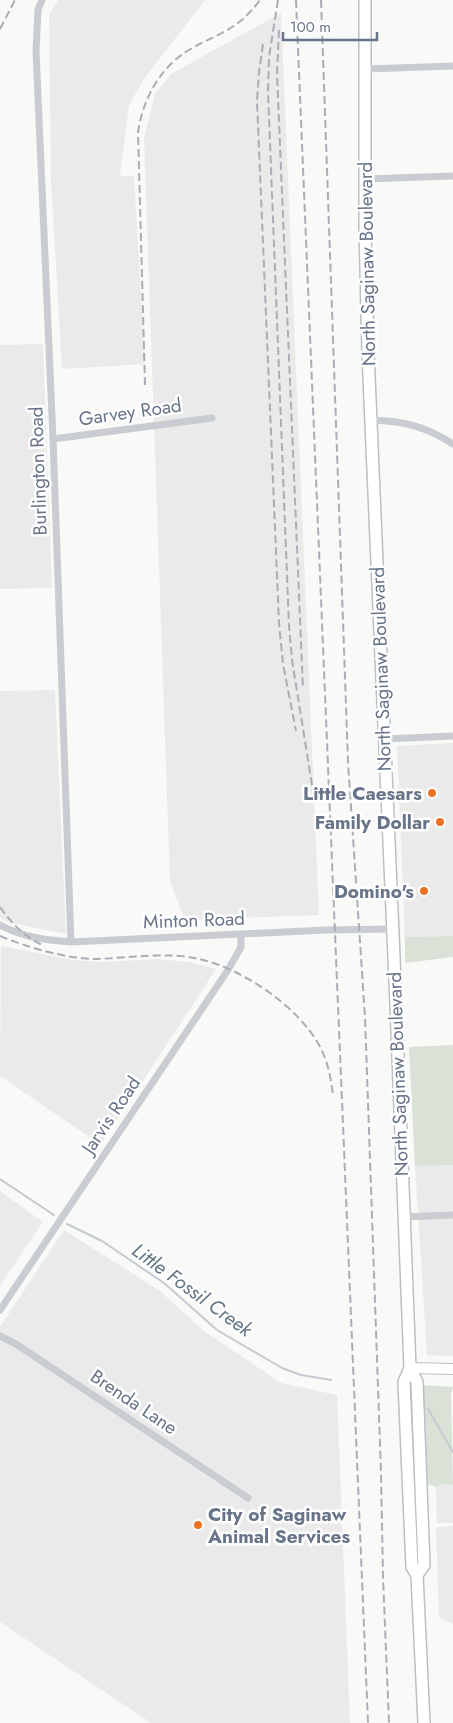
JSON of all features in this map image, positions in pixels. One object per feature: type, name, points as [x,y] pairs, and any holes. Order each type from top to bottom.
[{"type":"main road","name":"North Saginaw Boulevard","points":[[365,0],[368,353],[410,1368],[417,1382],[424,1555],[424,1565],[417,1575],[424,1723]]},
{"type":"main road","points":[[410,1368],[453,1369]]},
{"type":"street","name":"Burlington Road","points":[[42,0],[38,10],[36,43],[53,439],[71,942]]},
{"type":"street","points":[[366,70],[453,66]]},
{"type":"street","points":[[366,179],[453,176]]},
{"type":"street","name":"Garvey Road","points":[[53,439],[212,418]]},
{"type":"street","points":[[371,420],[410,424],[430,431],[453,444]]},
{"type":"street","points":[[384,739],[453,736]]},
{"type":"street","name":"Minton Road","points":[[0,925],[26,936],[71,942],[392,929]]},
{"type":"street","name":"Jarvis Road","points":[[0,1310],[228,970],[241,947],[241,935]]},
{"type":"street","points":[[404,1216],[453,1215]]},
{"type":"street","name":"Brenda Lane","points":[[0,1336],[16,1344],[248,1498]]},
{"type":"shaded area","points":[[58,0],[205,0],[144,79],[129,105],[120,176],[134,176],[145,364],[62,369],[51,180],[49,15]]},
{"type":"shaded area","points":[[281,13],[319,915],[185,920],[170,881],[144,138],[155,94],[171,74]]},
{"type":"shaded area","points":[[43,344],[52,588],[0,589],[0,345]]},
{"type":"shaded area","points":[[55,690],[66,934],[7,922],[0,917],[0,691]]},
{"type":"shaded area","points":[[453,743],[453,936],[405,937],[397,746]]},
{"type":"shaded area","points":[[453,936],[453,957],[405,963],[405,937]]},
{"type":"shaded area","points":[[1,946],[74,960],[102,962],[157,959],[189,962],[216,969],[101,1145],[0,1076]]},
{"type":"shaded area","points":[[453,1045],[453,1165],[415,1166],[409,1047]]},
{"type":"shaded area","points":[[453,1165],[453,1356],[427,1355],[415,1166]]},
{"type":"shaded area","points":[[0,1191],[43,1222],[0,1286]]},
{"type":"shaded area","points":[[64,1230],[160,1291],[204,1331],[281,1383],[337,1395],[350,1723],[151,1723],[0,1622],[0,1327]]},
{"type":"shaded area","points":[[422,1385],[453,1387],[451,1394],[453,1485],[441,1484],[436,1487],[425,1483]]},
{"type":"shaded area","points":[[441,1484],[453,1485],[453,1523],[437,1523],[436,1487]]},
{"type":"shaded area","points":[[453,1526],[453,1624],[439,1617],[436,1527]]},
{"type":"waterway","name":"Little Fossil Creek","points":[[0,1179],[54,1215]]},
{"type":"waterway","name":"Little Fossil Creek","points":[[67,1224],[102,1241],[164,1283],[217,1330],[282,1368],[301,1375],[331,1380]]},
{"type":"waterway","name":"Little Fossil Creek","points":[[428,1409],[453,1452]]},
{"type":"railway","points":[[0,29],[15,0]]},
{"type":"railway","points":[[145,385],[138,132],[140,120],[154,85],[170,65],[189,50],[236,25],[260,0]]},
{"type":"railway","points":[[278,0],[269,57],[268,92],[289,626],[292,660],[312,785]]},
{"type":"railway","points":[[296,0],[368,1723]]},
{"type":"railway","points":[[321,0],[348,762],[365,1017],[389,1723]]},
{"type":"railway","points":[[279,30],[277,74],[303,689]]},
{"type":"railway","points":[[263,44],[257,101],[279,623],[283,664],[296,731]]},
{"type":"railway","points":[[0,907],[18,929],[42,945]]},
{"type":"railway","points":[[0,936],[34,948],[72,957],[96,959],[158,955],[194,958],[211,962],[248,978],[282,1002],[309,1030],[325,1057],[333,1096]]},
{"type":"place","name":"Little Caesars","points":[[432,793]]},
{"type":"place","name":"Family Dollar","points":[[440,822]]},
{"type":"place","name":"Domino's","points":[[424,891]]},
{"type":"place","name":"City of Saginaw Animal Services","points":[[198,1525]]}]
